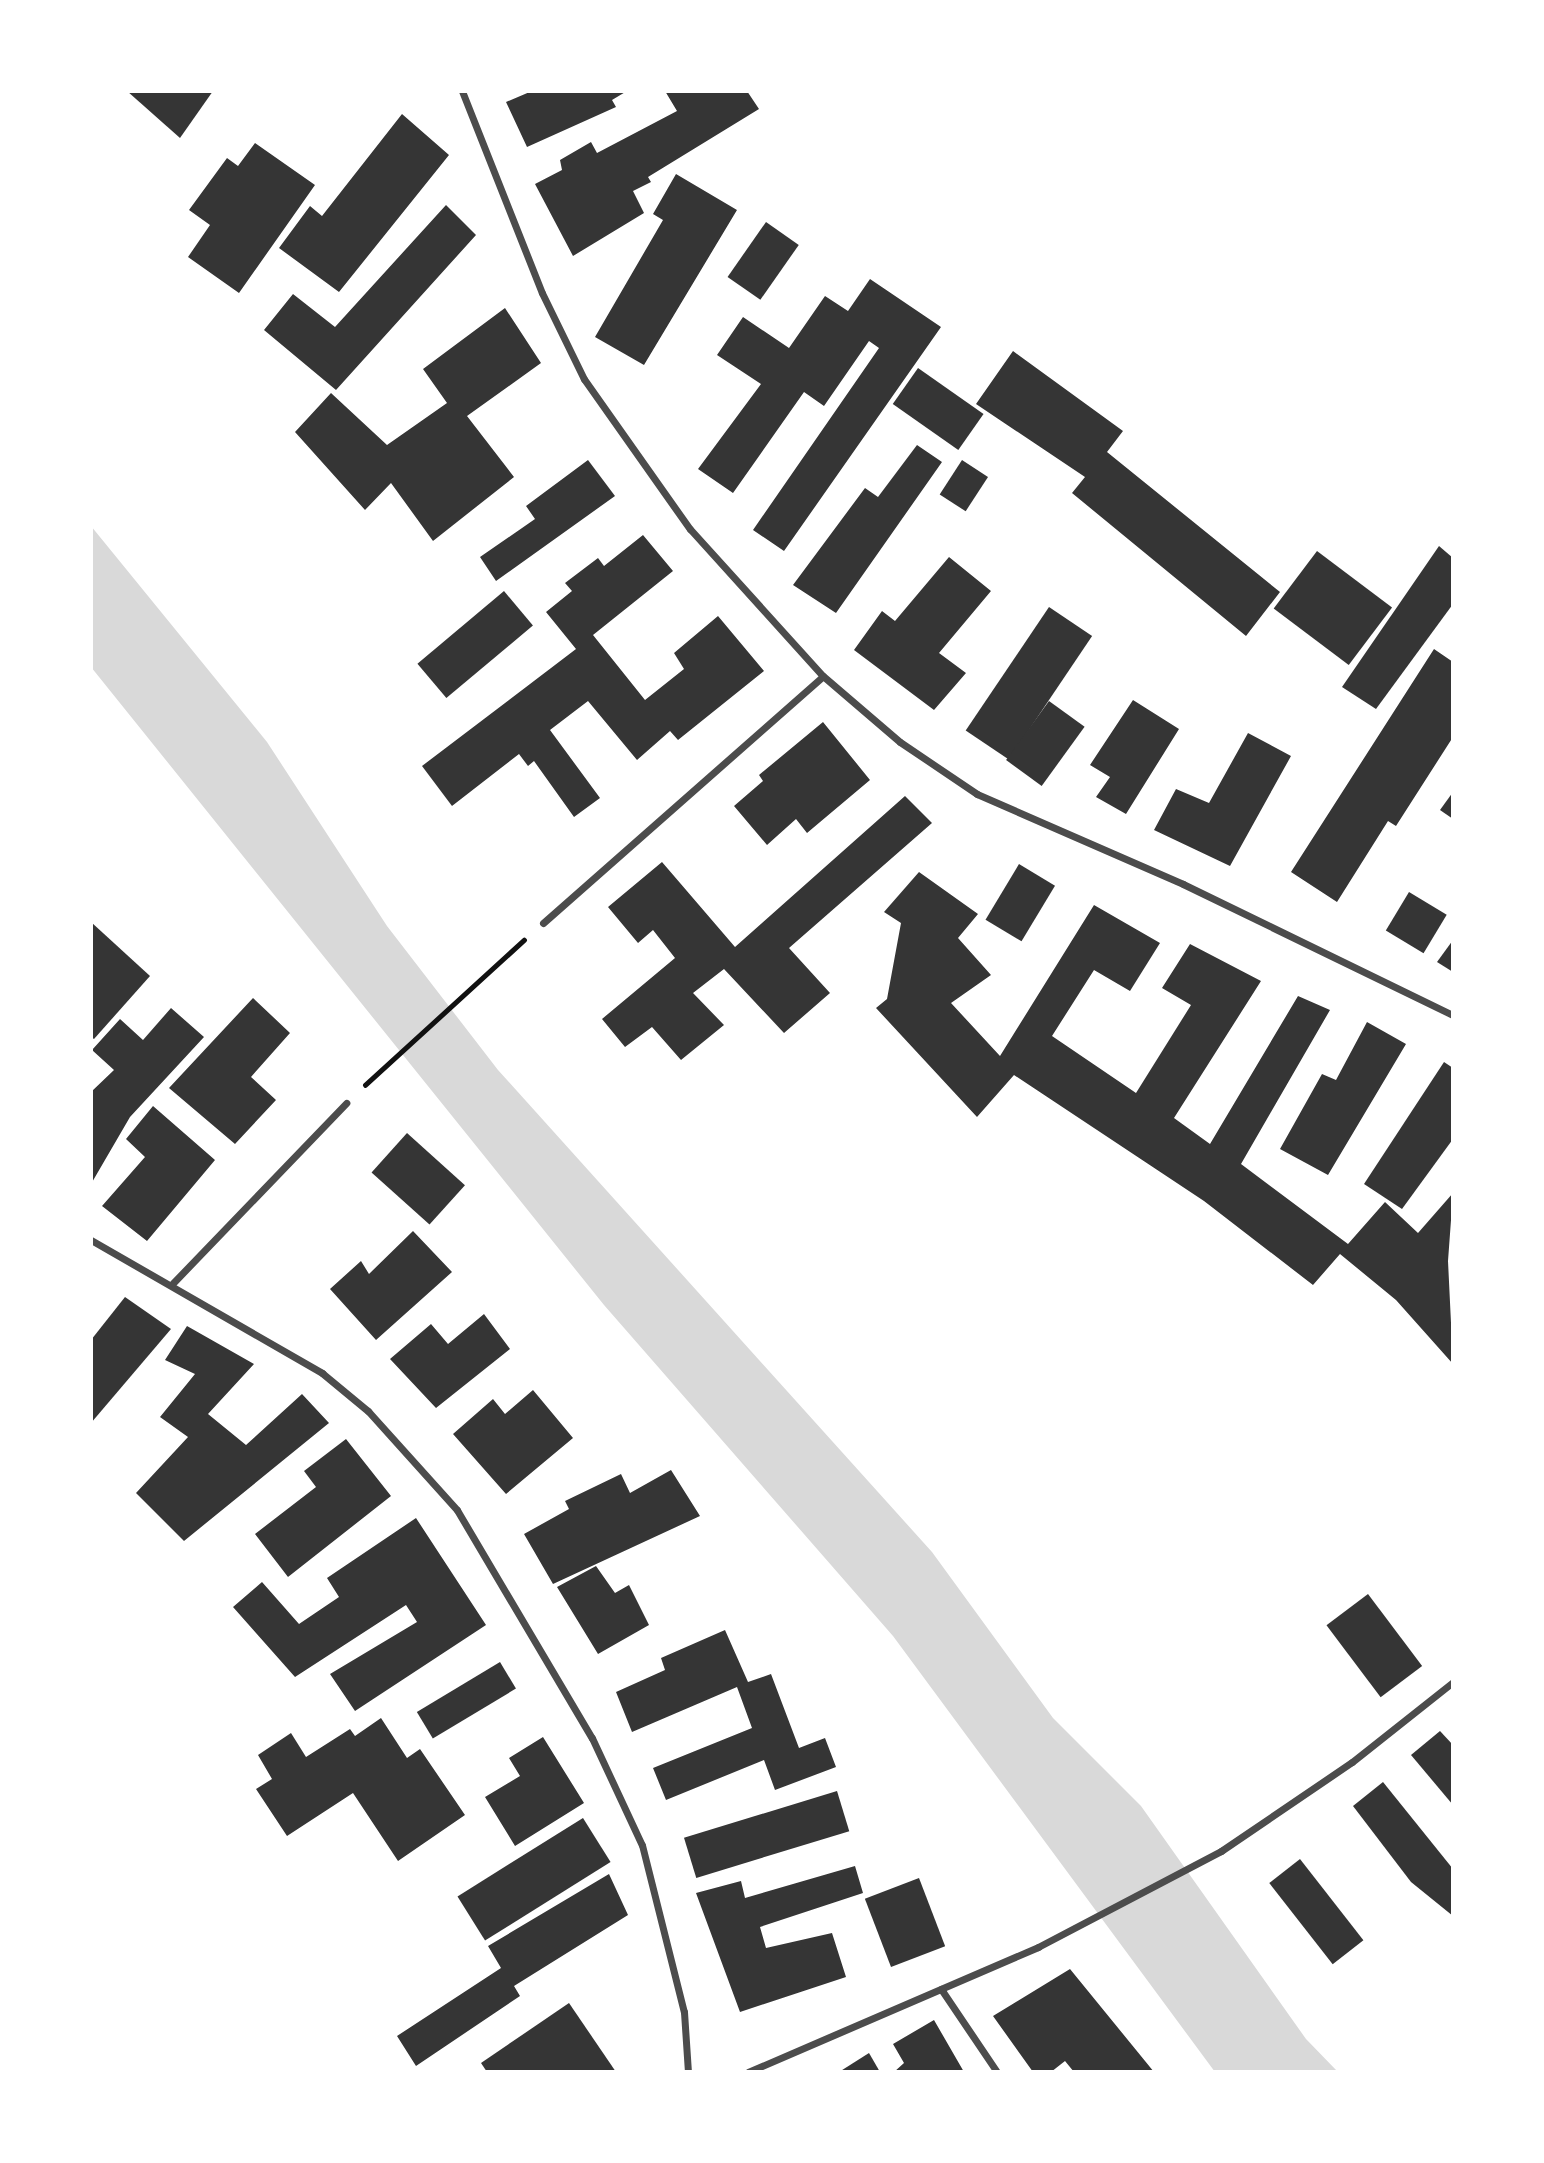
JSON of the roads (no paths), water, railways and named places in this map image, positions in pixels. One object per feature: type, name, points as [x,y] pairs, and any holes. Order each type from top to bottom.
[{"type":"street","points":[[462,91],[542,293],[584,379],[690,529],[823,676],[900,743],[976,793],[1183,884],[1453,1015]]},
{"type":"street","points":[[543,923],[823,676]]},
{"type":"street","points":[[173,1283],[346,1103]]},
{"type":"street","points":[[91,1240],[173,1283],[322,1373],[368,1411],[457,1510],[592,1738],[642,1845],[684,2012],[688,2072]]},
{"type":"street","points":[[748,2072],[1038,1947],[1221,1850],[1352,1762],[1453,1682]]},
{"type":"street","points":[[941,1989],[997,2072]]}]
